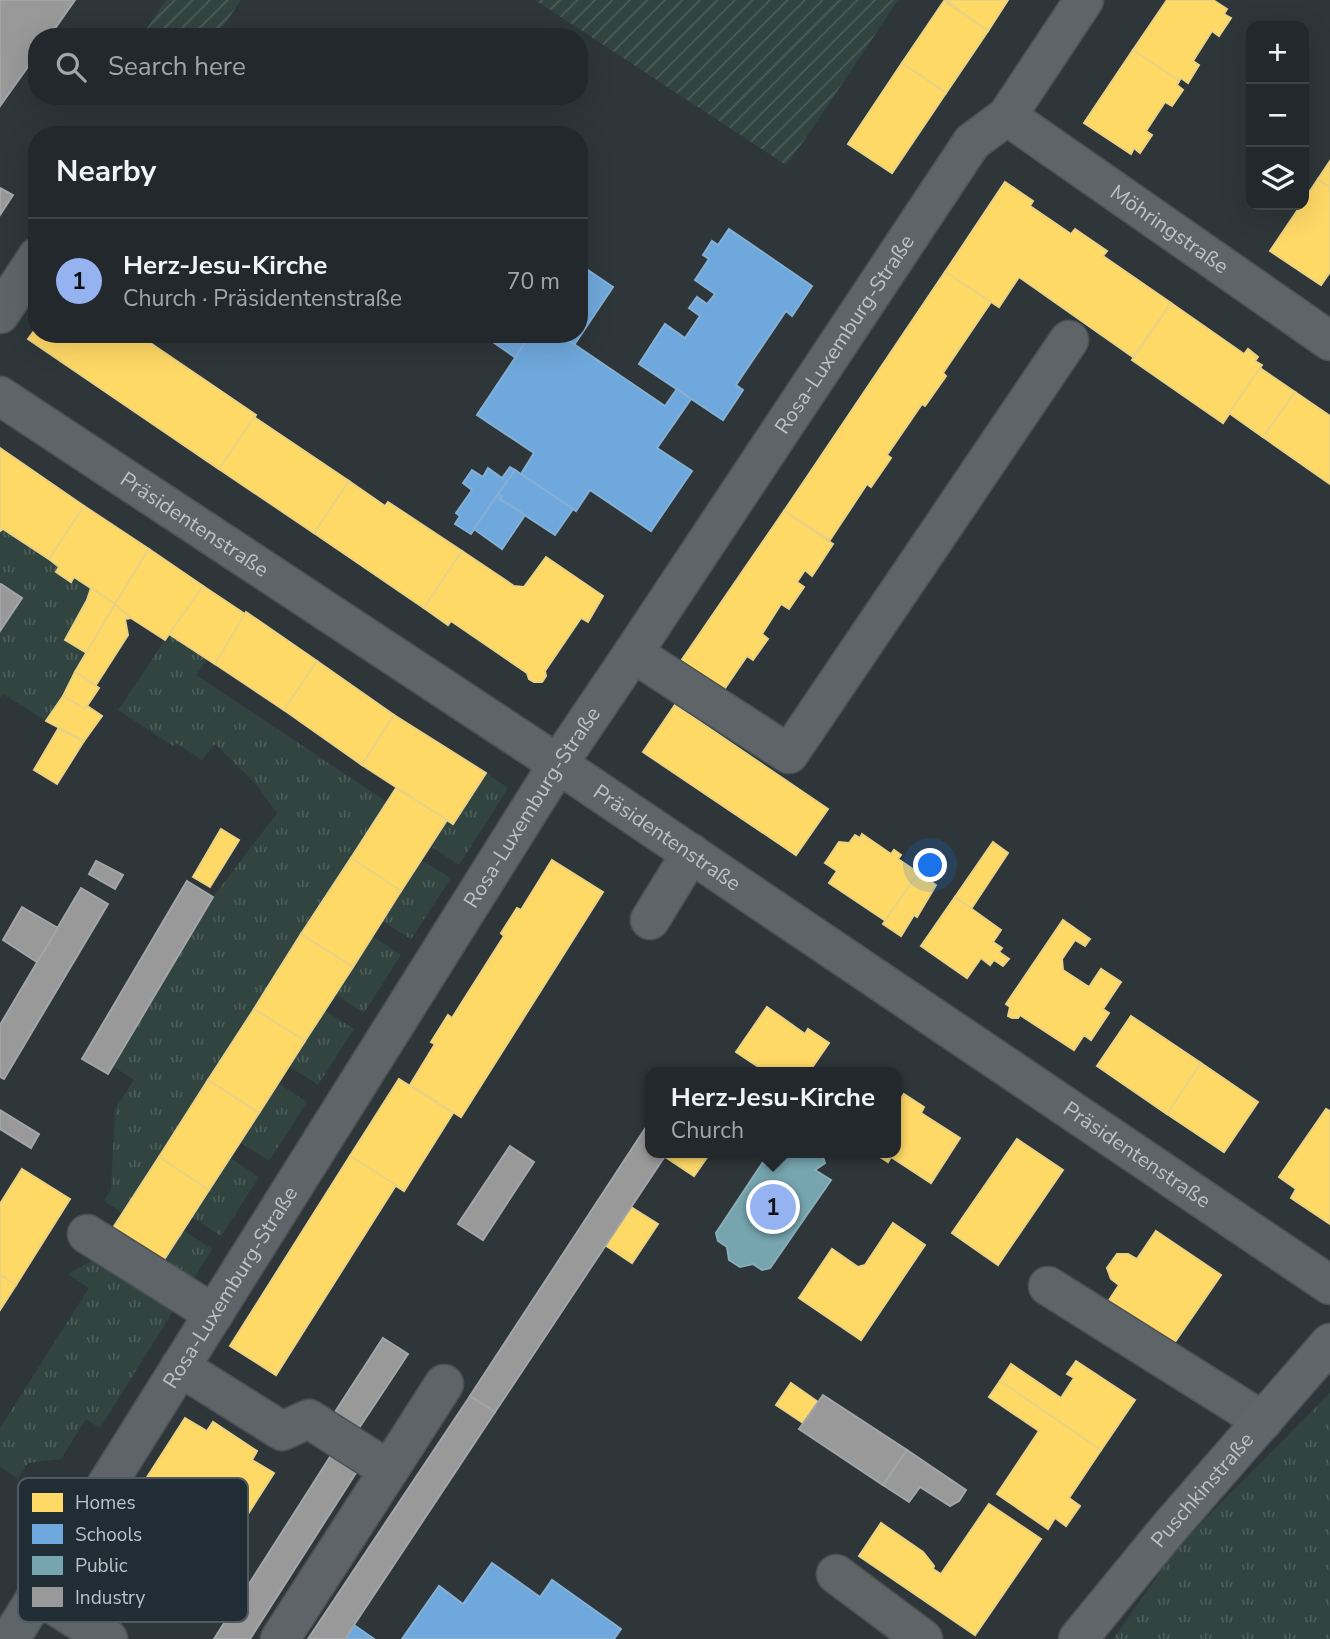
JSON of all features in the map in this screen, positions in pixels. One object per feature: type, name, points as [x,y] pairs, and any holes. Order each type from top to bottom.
[{"type":"main road","name":"Puschkinstraße","points":[[1078,1639],[1169,1528],[1330,1343]]},
{"type":"street","name":"Rosa-Luxemburg-Straße","points":[[111,1478],[558,764],[972,142],[1007,116],[1084,0]]},
{"type":"street","name":"Möhringstraße","points":[[1007,116],[1330,341]]},
{"type":"street","points":[[0,314],[28,271]]},
{"type":"street","points":[[634,653],[789,754],[1069,340]]},
{"type":"street","name":"Präsidentenstraße","points":[[0,396],[558,764],[1330,1285]]},
{"type":"street","points":[[650,920],[691,853]]},
{"type":"street","points":[[87,1234],[214,1314]]},
{"type":"street","points":[[1048,1286],[1263,1421]]},
{"type":"street","points":[[180,1367],[282,1431],[309,1419],[389,1470]]},
{"type":"street","points":[[280,1639],[444,1384]]},
{"type":"street","points":[[836,1574],[923,1639]]},
{"type":"street","name":"Rosa-Luxemburg-Straße","points":[[10,1639],[21,1622]]},
{"type":"street","points":[[81,1622],[108,1639]]},
{"type":"green space","points":[[166,0],[241,0],[222,28],[147,28]]},
{"type":"green space","points":[[535,0],[898,0],[786,165],[588,35],[588,28],[578,28]]},
{"type":"green space","points":[[3,529],[59,567],[71,582],[74,577],[91,588],[65,639],[87,653],[46,721],[3,694],[0,698],[0,631],[22,598],[0,583],[0,531]]},
{"type":"green space","points":[[169,634],[207,659],[196,675],[387,802],[123,1213],[104,1201],[111,1189],[115,1109],[134,1080],[113,1066],[213,897],[277,813],[254,782],[215,744],[202,760],[176,743],[173,746],[118,710]]},
{"type":"green space","points":[[486,773],[508,788],[459,865],[430,846],[447,820],[454,823]]},
{"type":"green space","points":[[421,860],[451,878],[411,939],[382,921]]},
{"type":"green space","points":[[372,936],[401,955],[364,1013],[335,994]]},
{"type":"green space","points":[[324,1010],[354,1029],[318,1085],[289,1066]]},
{"type":"green space","points":[[278,1083],[307,1102],[269,1161],[240,1142]]},
{"type":"green space","points":[[230,1158],[259,1177],[221,1236],[192,1217]]},
{"type":"green space","points":[[183,1230],[212,1249],[193,1280],[164,1261]]},
{"type":"green space","points":[[97,1258],[175,1308],[100,1428],[86,1419],[61,1459],[28,1463],[18,1479],[0,1467],[0,1428],[89,1288],[68,1274]]},
{"type":"green space","points":[[1330,1393],[1330,1639],[1113,1639],[1180,1544]]},
{"type":"building: Homes","points":[[945,0],[1008,0],[988,31]]},
{"type":"building: Homes","points":[[1167,0],[1213,0],[1227,9],[1224,14],[1231,18],[1219,36],[1212,31],[1193,61],[1199,65],[1188,83],[1181,78],[1179,81],[1133,50]]},
{"type":"building: Homes","points":[[944,1],[988,31],[946,93],[902,63]]},
{"type":"building: Homes","points":[[1133,50],[1179,81],[1177,85],[1183,90],[1172,106],[1165,102],[1146,131],[1152,135],[1140,153],[1134,148],[1131,154],[1084,123]]},
{"type":"building: Homes","points":[[902,63],[946,93],[892,173],[848,144]]},
{"type":"building: Homes","points":[[1330,161],[1330,188],[1318,179]]},
{"type":"building: Homes","points":[[1318,179],[1330,188],[1330,272],[1321,285],[1270,251],[1298,210],[1309,210],[1309,192]]},
{"type":"building: Homes","points":[[1005,182],[1033,201],[1030,206],[1071,234],[1075,229],[1107,251],[1103,256],[1171,303],[1133,357],[1019,277],[999,307],[945,272]]},
{"type":"building: Homes","points":[[945,272],[991,302],[943,373],[946,376],[925,406],[922,404],[887,455],[891,458],[871,487],[867,484],[830,540],[784,511]]},
{"type":"building: Homes","points":[[1171,303],[1244,354],[1248,349],[1258,357],[1255,361],[1262,365],[1223,423],[1132,360]]},
{"type":"building: Homes","points":[[34,343],[150,343],[256,415],[219,469]]},
{"type":"building: Homes","points":[[1260,368],[1295,392],[1263,437],[1229,413]]},
{"type":"building: Homes","points":[[1295,392],[1330,416],[1330,484],[1263,437]]},
{"type":"building: Homes","points":[[254,417],[349,481],[314,533],[219,469]]},
{"type":"building: Homes","points":[[0,448],[84,506],[49,559],[3,529],[0,531]]},
{"type":"building: Homes","points":[[349,481],[385,506],[388,502],[462,551],[424,608],[314,533]]},
{"type":"building: Homes","points":[[84,506],[149,549],[115,604],[74,577],[71,582],[56,572],[59,567],[49,559]]},
{"type":"building: Homes","points":[[784,511],[833,544],[812,576],[805,570],[797,582],[804,587],[789,609],[781,604],[762,634],[768,639],[753,660],[747,656],[723,691],[681,661]]},
{"type":"building: Homes","points":[[149,549],[203,586],[165,640],[115,604]]},
{"type":"building: Homes","points":[[462,551],[514,586],[524,587],[546,557],[603,596],[588,622],[581,618],[545,671],[546,676],[542,682],[529,679],[527,673],[451,621],[448,625],[424,608]]},
{"type":"building: Homes","points":[[203,586],[245,614],[215,664],[169,634]]},
{"type":"building: Homes","points":[[91,588],[115,604],[87,653],[65,640]]},
{"type":"building: Homes","points":[[115,604],[131,618],[125,619],[128,635],[96,685],[75,672]]},
{"type":"building: Homes","points":[[246,612],[317,661],[284,710],[215,664]]},
{"type":"building: Homes","points":[[317,661],[394,715],[362,765],[284,710]]},
{"type":"building: Homes","points":[[75,672],[99,688],[85,709],[63,696]]},
{"type":"building: Homes","points":[[63,696],[102,716],[84,741],[46,721]]},
{"type":"building: Homes","points":[[675,705],[828,809],[796,855],[643,752]]},
{"type":"building: Homes","points":[[394,715],[486,773],[453,824],[362,765]]},
{"type":"building: Homes","points":[[58,729],[84,741],[57,784],[34,770]]},
{"type":"building: Homes","points":[[396,788],[447,820],[401,891],[351,858]]},
{"type":"building: Homes","points":[[221,829],[239,840],[210,887],[193,877]]},
{"type":"building: Homes","points":[[862,834],[891,854],[894,850],[901,855],[898,859],[916,871],[919,868],[925,872],[922,875],[918,873],[886,921],[829,883],[837,871],[825,863],[839,842],[849,843],[855,835],[860,838]]},
{"type":"building: Homes","points":[[993,842],[1008,853],[971,909],[955,897]]},
{"type":"building: Homes","points":[[351,858],[401,891],[353,967],[301,934]]},
{"type":"building: Homes","points":[[552,860],[603,892],[461,1117],[410,1085],[435,1044],[431,1042],[448,1015],[452,1018],[504,936],[501,933],[517,908],[521,910]]},
{"type":"building: Homes","points":[[918,873],[936,885],[917,917],[914,915],[901,936],[883,924]]},
{"type":"building: Homes","points":[[955,897],[1001,930],[993,942],[1002,948],[999,952],[1009,959],[1003,966],[994,960],[990,965],[981,958],[967,978],[921,946]]},
{"type":"building: Homes","points":[[1063,920],[1090,939],[1085,946],[1075,940],[1062,959],[1063,970],[1089,987],[1101,969],[1121,982],[1103,1009],[1109,1013],[1091,1040],[1084,1035],[1074,1050],[1020,1015],[1018,1018],[1008,1016],[1010,1007],[1006,1004]]},
{"type":"building: Homes","points":[[301,934],[353,967],[305,1041],[254,1009]]},
{"type":"building: Homes","points":[[767,1007],[805,1034],[808,1029],[829,1043],[812,1067],[758,1067],[736,1052]]},
{"type":"building: Homes","points":[[254,1009],[305,1041],[259,1113],[208,1080]]},
{"type":"building: Homes","points":[[1131,1016],[1201,1063],[1167,1114],[1097,1066]]},
{"type":"building: Homes","points":[[1201,1063],[1258,1102],[1224,1152],[1167,1114]]},
{"type":"building: Homes","points":[[399,1079],[453,1113],[404,1191],[350,1156]]},
{"type":"building: Homes","points":[[208,1080],[259,1113],[209,1190],[159,1157]]},
{"type":"building: Homes","points":[[904,1094],[924,1107],[921,1113],[960,1138],[931,1183],[893,1158],[901,1158],[901,1098]]},
{"type":"building: Homes","points":[[1326,1109],[1330,1111],[1330,1224],[1291,1198],[1296,1189],[1279,1177]]},
{"type":"building: Homes","points":[[1017,1139],[1063,1170],[998,1265],[952,1233]]},
{"type":"building: Homes","points":[[350,1156],[396,1185],[276,1375],[230,1346]]},
{"type":"building: Homes","points":[[159,1157],[209,1190],[162,1263],[111,1231]]},
{"type":"building: Homes","points":[[667,1158],[707,1158],[694,1176]]},
{"type":"building: Homes","points":[[22,1169],[70,1199],[16,1285],[0,1275],[0,1204]]},
{"type":"building: Homes","points":[[631,1207],[658,1224],[632,1263],[605,1245]]},
{"type":"building: Homes","points":[[893,1223],[925,1245],[861,1340],[799,1298],[832,1249],[858,1267],[865,1265]]},
{"type":"building: Homes","points":[[1156,1231],[1221,1275],[1168,1352],[1104,1308],[1119,1285],[1111,1279],[1107,1268],[1117,1254],[1128,1254],[1137,1259]]},
{"type":"building: Homes","points":[[0,1275],[16,1285],[0,1310]]},
{"type":"building: Homes","points":[[1076,1361],[1135,1400],[1101,1450],[1000,1381],[1011,1364],[1061,1398],[1074,1378],[1067,1374]]},
{"type":"building: Homes","points":[[1000,1381],[1101,1450],[1069,1498],[1080,1506],[1066,1526],[1055,1518],[1048,1529],[997,1494],[1039,1431],[989,1397]]},
{"type":"building: Homes","points":[[791,1383],[818,1402],[803,1423],[776,1405]]},
{"type":"building: Homes","points":[[185,1418],[207,1431],[213,1422],[257,1451],[252,1460],[274,1473],[248,1514],[248,1478],[146,1478]]},
{"type":"building: Homes","points":[[989,1504],[1041,1539],[975,1635],[859,1556],[881,1523],[923,1552],[934,1566],[933,1569],[941,1574]]},
{"type":"building: Schools","points":[[729,229],[812,286],[792,316],[786,311],[736,385],[743,390],[723,420],[639,364],[665,324],[685,338],[700,316],[689,308],[697,297],[707,304],[715,294],[695,280],[709,259],[703,255],[712,241],[718,245]]},
{"type":"building: Schools","points":[[588,270],[613,287],[588,324]]},
{"type":"building: Schools","points":[[494,343],[525,343],[516,358]]},
{"type":"building: Schools","points":[[525,343],[572,343],[665,406],[677,389],[691,399],[657,448],[692,471],[651,531],[590,490],[576,511],[521,474],[534,453],[477,415]]},
{"type":"building: Schools","points":[[510,467],[515,470],[471,534],[455,524],[460,516],[456,513],[472,490],[463,483],[472,470],[483,477],[488,468],[502,478]]},
{"type":"building: Schools","points":[[515,470],[573,509],[555,535],[500,499],[502,496],[498,494]]},
{"type":"building: Schools","points":[[498,494],[502,496],[500,499],[525,515],[502,549],[474,529]]},
{"type":"building: Schools","points":[[492,1563],[540,1597],[552,1580],[621,1629],[614,1639],[402,1639],[439,1586],[463,1604]]},
{"type":"building: Schools","points":[[354,1625],[374,1639],[345,1639]]},
{"type":"building: Public","points":[[766,1158],[823,1158],[825,1163],[815,1170],[831,1180],[770,1268],[762,1270],[753,1264],[740,1267],[729,1260],[727,1247],[718,1241],[716,1233]]},
{"type":"building: Industry","points":[[0,0],[75,0],[55,28],[28,28],[28,67],[0,106]]},
{"type":"building: Industry","points":[[0,188],[13,195],[0,215]]},
{"type":"building: Industry","points":[[0,585],[22,598],[0,631]]},
{"type":"building: Industry","points":[[96,861],[123,875],[115,889],[89,874]]},
{"type":"building: Industry","points":[[187,881],[213,897],[108,1074],[82,1059]]},
{"type":"building: Industry","points":[[81,888],[108,904],[4,1079],[0,1077],[0,1025]]},
{"type":"building: Industry","points":[[22,907],[58,928],[37,962],[3,940]]},
{"type":"building: Industry","points":[[0,1110],[39,1134],[31,1148],[0,1129]]},
{"type":"building: Industry","points":[[645,1129],[645,1158],[664,1158],[495,1412],[470,1396]]},
{"type":"building: Industry","points":[[510,1146],[534,1162],[483,1240],[458,1224]]},
{"type":"building: Industry","points":[[383,1338],[408,1354],[359,1428],[335,1412]]},
{"type":"building: Industry","points":[[823,1395],[907,1450],[883,1485],[799,1429]]},
{"type":"building: Industry","points":[[470,1396],[495,1412],[345,1639],[308,1639]]},
{"type":"building: Industry","points":[[335,1449],[361,1465],[250,1639],[214,1639],[225,1622],[248,1622],[248,1586]]},
{"type":"building: Industry","points":[[907,1450],[966,1490],[959,1501],[950,1506],[920,1487],[909,1502],[883,1485]]},
{"type":"place","name":"Herz-Jesu-Kirche","points":[[773,1207]]}]
